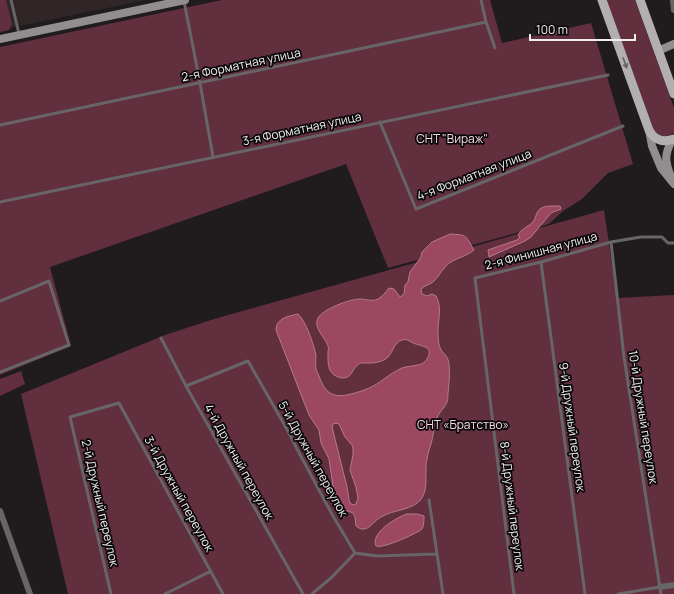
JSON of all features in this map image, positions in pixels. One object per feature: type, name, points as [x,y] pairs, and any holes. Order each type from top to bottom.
[{"type":"main road","points":[[602,0],[649,130],[653,136],[659,140],[665,141],[673,139]]},
{"type":"main road","points":[[640,0],[674,94]]},
{"type":"street","points":[[0,40],[184,0]]},
{"type":"street","points":[[672,0],[674,10]]},
{"type":"street","points":[[658,51],[674,44]]},
{"type":"street","points":[[649,130],[652,146],[661,168],[674,185]]},
{"type":"street","points":[[673,139],[667,151],[666,158],[667,166],[674,185]]},
{"type":"street","points":[[0,511],[30,594]]},
{"type":"street","points":[[660,587],[674,585]]},
{"type":"lane","points":[[11,0],[19,36]]},
{"type":"lane","points":[[184,0],[213,157]]},
{"type":"lane","points":[[481,0],[486,22],[495,48]]},
{"type":"lane","name":"2-я Форматная улица","points":[[0,125],[486,22]]},
{"type":"lane","name":"3-я Форматная улица","points":[[0,202],[608,75]]},
{"type":"lane","name":"4-я Форматная улица","points":[[380,122],[416,209],[623,126]]},
{"type":"lane","name":"2-я Финишная улица","points":[[475,278],[541,262],[611,242],[641,237],[662,236],[668,243],[674,242]]},
{"type":"lane","name":"10-й Дружный переулок","points":[[611,242],[624,357],[661,594]]},
{"type":"lane","name":"9-й Дружный переулок","points":[[541,262],[585,594]]},
{"type":"lane","name":"8-й Дружный переулок","points":[[475,278],[514,594]]},
{"type":"lane","points":[[0,301],[49,281],[69,345],[0,372]]},
{"type":"lane","name":"4-й Дружный переулок","points":[[161,338],[186,386],[303,594]]},
{"type":"lane","name":"5-й Дружный переулок","points":[[186,386],[248,361],[289,433],[296,449],[333,516],[355,553]]},
{"type":"lane","name":"2-й Дружный переулок","points":[[112,594],[70,417],[119,403]]},
{"type":"lane","name":"3-й Дружный переулок","points":[[119,403],[223,594]]},
{"type":"lane","points":[[428,500],[442,594]]},
{"type":"lane","points":[[312,594],[332,577],[355,553],[378,556],[436,554]]},
{"type":"lane","points":[[165,594],[211,571]]},
{"type":"lane","points":[[618,594],[660,587]]},
{"type":"shaded area","points":[[0,0],[146,0],[0,30]]},
{"type":"shaded area","points":[[560,206],[561,209],[551,213],[531,237],[489,257],[488,250],[517,240],[520,237],[518,235],[519,233],[533,222],[540,209]]},
{"type":"shaded area","points":[[450,234],[460,235],[467,239],[474,250],[469,254],[454,260],[444,268],[434,281],[421,289],[422,294],[427,296],[432,294],[436,296],[439,305],[438,341],[441,350],[449,363],[447,401],[438,415],[434,426],[426,464],[426,484],[422,498],[408,508],[386,514],[369,527],[363,529],[356,526],[353,513],[340,508],[333,486],[329,459],[321,443],[319,430],[309,415],[276,330],[278,323],[281,320],[298,314],[307,328],[311,339],[316,355],[316,369],[321,382],[330,393],[339,396],[364,390],[402,368],[425,362],[429,355],[429,350],[408,340],[404,340],[399,341],[395,345],[389,356],[384,360],[374,363],[360,363],[351,374],[345,378],[338,377],[332,373],[329,367],[327,343],[318,329],[317,322],[318,318],[325,311],[331,308],[356,299],[378,299],[389,288],[394,289],[400,297],[404,294],[405,285],[408,282],[410,272],[421,257],[422,252],[432,242]],"holes":[[[333,424],[339,424],[345,437],[353,448],[350,470],[358,498],[356,504],[353,505],[349,500],[332,427]]]},
{"type":"shaded area","points":[[407,514],[424,516],[424,525],[422,529],[397,542],[376,546],[375,541],[381,531],[397,518]]},
{"type":"green space","points":[[0,0],[6,0],[12,24],[9,30],[0,32]]},
{"type":"green space","name":"СНТ \"Вираж\"","points":[[222,0],[490,0],[502,43],[591,23],[633,164],[608,173],[582,199],[563,211],[549,224],[388,268],[346,164],[50,267],[71,346],[0,375],[0,47]]},
{"type":"green space","points":[[606,0],[635,0],[674,108],[674,133],[671,135],[660,135],[654,130]]},
{"type":"green space","name":"СНТ «Братство»","points":[[604,210],[617,298],[674,295],[674,594],[68,594],[21,394],[165,335],[214,319]]},
{"type":"green space","points":[[21,371],[25,384],[0,396],[0,379]]}]
